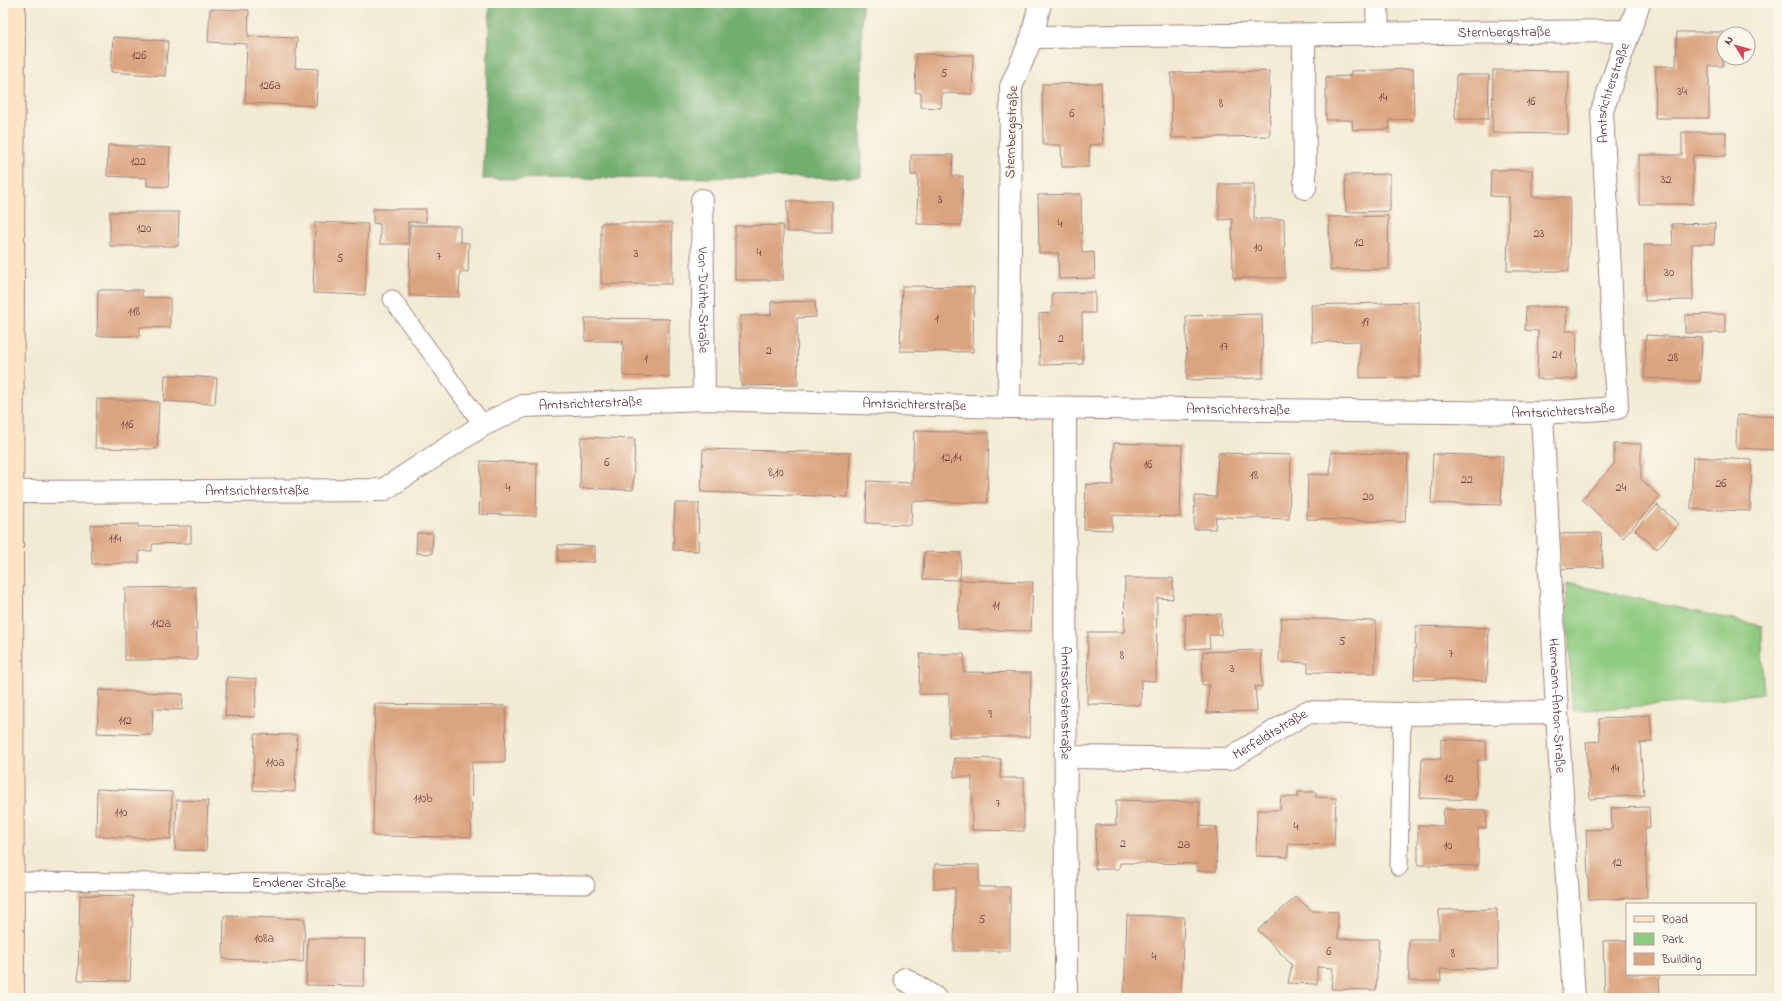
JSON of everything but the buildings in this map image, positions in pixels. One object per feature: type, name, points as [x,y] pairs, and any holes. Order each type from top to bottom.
[{"type":"street","points":[[13,998],[13,880],[7,552],[12,492],[8,444],[9,115],[14,3]]},
{"type":"street","points":[[1032,37],[1040,3]]},
{"type":"street","points":[[1377,3],[1378,35]]},
{"type":"street","points":[[1630,31],[1639,3]]},
{"type":"street","name":"Sternbergstraße","points":[[1009,407],[1011,87],[1032,37],[1378,35],[1630,31]]},
{"type":"street","name":"Amtsrichterstraße","points":[[12,492],[383,490],[483,424],[523,406],[704,399],[1065,408],[1542,412],[1617,408],[1602,111],[1630,31]]},
{"type":"street","points":[[1304,35],[1305,188]]},
{"type":"street","name":"Von-Düthe-Straße","points":[[702,200],[704,399]]},
{"type":"street","name":"Amtsdrostenstraße","points":[[1065,408],[1066,998]]},
{"type":"street","name":"Hermann-Anton-Straße","points":[[1542,412],[1557,712],[1574,998]]},
{"type":"street","name":"Merfeldtstraße","points":[[1066,757],[1229,759],[1307,712],[1402,714],[1557,712]]},
{"type":"street","points":[[905,979],[935,998]]},
{"type":"lane","points":[[392,299],[483,424]]},
{"type":"lane","points":[[1399,867],[1402,714]]},
{"type":"lane","name":"Emdener Straße","points":[[13,880],[586,885]]},
{"type":"green space","points":[[490,3],[862,3],[861,177],[483,179]]},
{"type":"green space","points":[[1566,583],[1762,626],[1763,693],[1711,701],[1572,711]]}]
